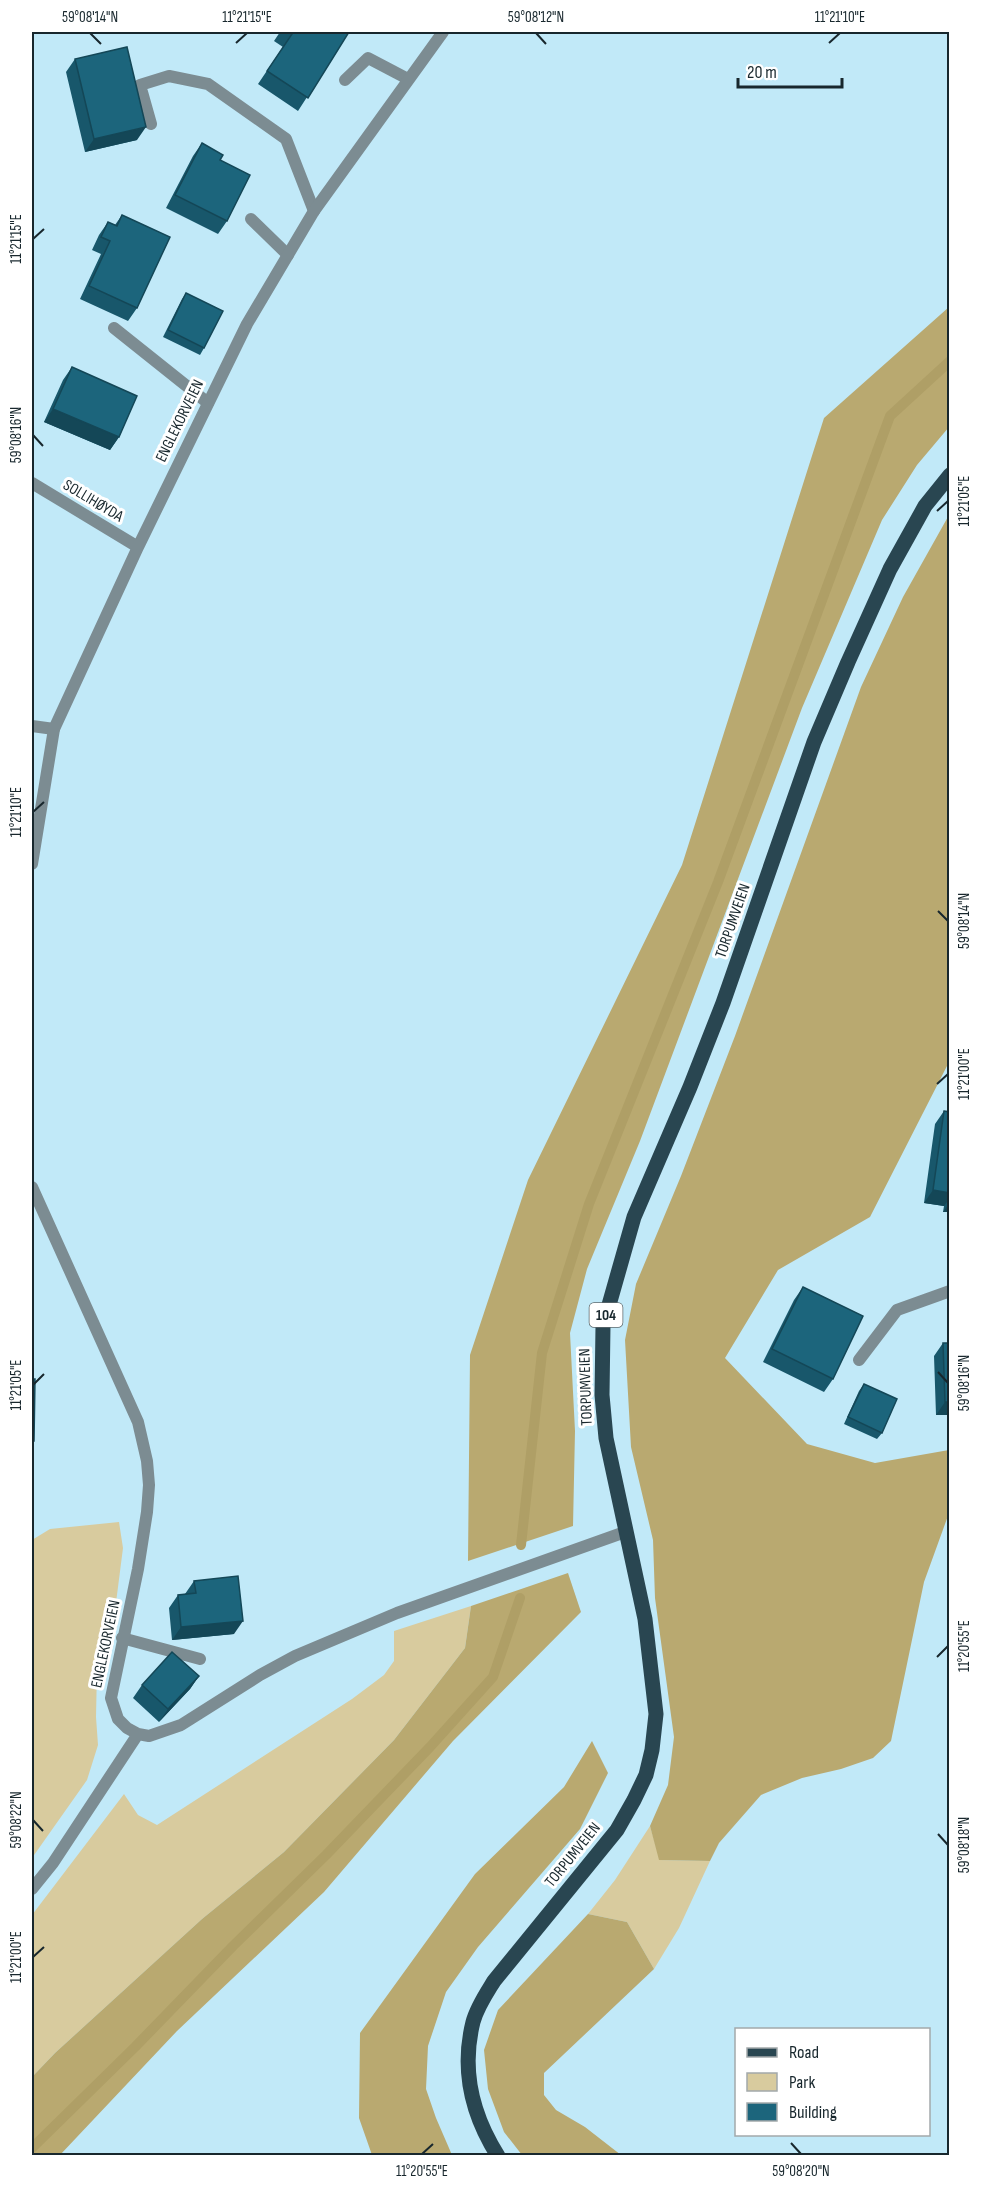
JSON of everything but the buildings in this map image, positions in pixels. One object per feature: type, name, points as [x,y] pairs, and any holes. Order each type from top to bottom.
[{"type":"main road","name":"TORPUMVEIEN","points":[[498,2156],[479,2121],[468,2080],[468,2046],[473,2021],[494,1981],[617,1830],[646,1775],[657,1714],[646,1631],[604,1416],[603,1326],[634,1217],[723,1003],[814,742],[890,569],[925,506],[950,475]]},
{"type":"street","name":"ENGLEKORVEIEN","points":[[32,864],[54,729],[138,547],[247,324],[314,211],[443,32]]},
{"type":"street","points":[[345,80],[368,58],[408,79]]},
{"type":"street","points":[[151,124],[140,85],[169,76],[208,84],[286,139],[314,211]]},
{"type":"street","points":[[251,219],[288,255]]},
{"type":"street","points":[[114,328],[208,403]]},
{"type":"street","name":"SOLLIHØYDA","points":[[32,483],[138,547]]},
{"type":"street","points":[[32,726],[54,729]]},
{"type":"street","name":"ENGLEKORVEIEN","points":[[32,1187],[138,1422],[147,1461],[149,1485],[147,1512],[138,1569],[111,1698],[118,1719],[138,1734]]},
{"type":"street","points":[[860,1360],[897,1310],[950,1291]]},
{"type":"street","points":[[32,1889],[53,1863],[138,1734],[149,1736],[181,1725],[294,1656],[397,1612],[625,1532]]},
{"type":"street","points":[[123,1638],[200,1659]]},
{"type":"green space","points":[[119,1522],[123,1548],[113,1626],[97,1670],[98,1745],[87,1780],[32,1858],[32,1540],[50,1529]]},
{"type":"green space","points":[[471,1606],[465,1648],[394,1740],[284,1852],[202,1919],[55,2053],[32,2077],[32,1915],[124,1794],[138,1815],[157,1825],[352,1699],[384,1675],[394,1661],[394,1631]]},
{"type":"green space","points":[[650,1826],[660,1860],[710,1861],[679,1928],[654,1969],[627,1922],[588,1914],[615,1880]]},
{"type":"shaded area","points":[[949,307],[949,427],[917,465],[882,520],[802,708],[640,1141],[587,1269],[570,1333],[575,1431],[573,1526],[468,1561],[470,1355],[528,1180],[682,865],[824,418]]},
{"type":"shaded area","points":[[949,515],[949,1062],[870,1217],[778,1270],[725,1358],[807,1444],[875,1463],[949,1450],[949,1513],[924,1582],[891,1741],[873,1758],[841,1769],[802,1778],[761,1795],[719,1843],[710,1861],[659,1860],[650,1826],[668,1785],[674,1737],[655,1598],[653,1540],[631,1447],[625,1340],[636,1284],[735,1036],[861,687],[903,597]]},
{"type":"shaded area","points":[[568,1573],[581,1612],[453,1741],[324,1892],[177,2031],[60,2155],[32,2155],[32,2077],[55,2053],[202,1919],[284,1852],[394,1740],[465,1648],[471,1606]]},
{"type":"shaded area","points":[[592,1741],[608,1773],[580,1829],[478,1947],[446,1992],[428,2046],[426,2089],[452,2155],[372,2155],[359,2118],[360,2033],[475,1874],[564,1787]]},
{"type":"shaded area","points":[[588,1914],[627,1922],[654,1969],[544,2073],[544,2095],[556,2110],[585,2127],[621,2155],[522,2155],[504,2132],[488,2089],[484,2050],[498,2010]]},
{"type":"waterway","points":[[521,1545],[542,1353],[589,1204],[718,882],[890,416],[950,361]]},
{"type":"waterway","points":[[32,2148],[326,1855],[430,1747],[493,1677],[520,1598]]}]
